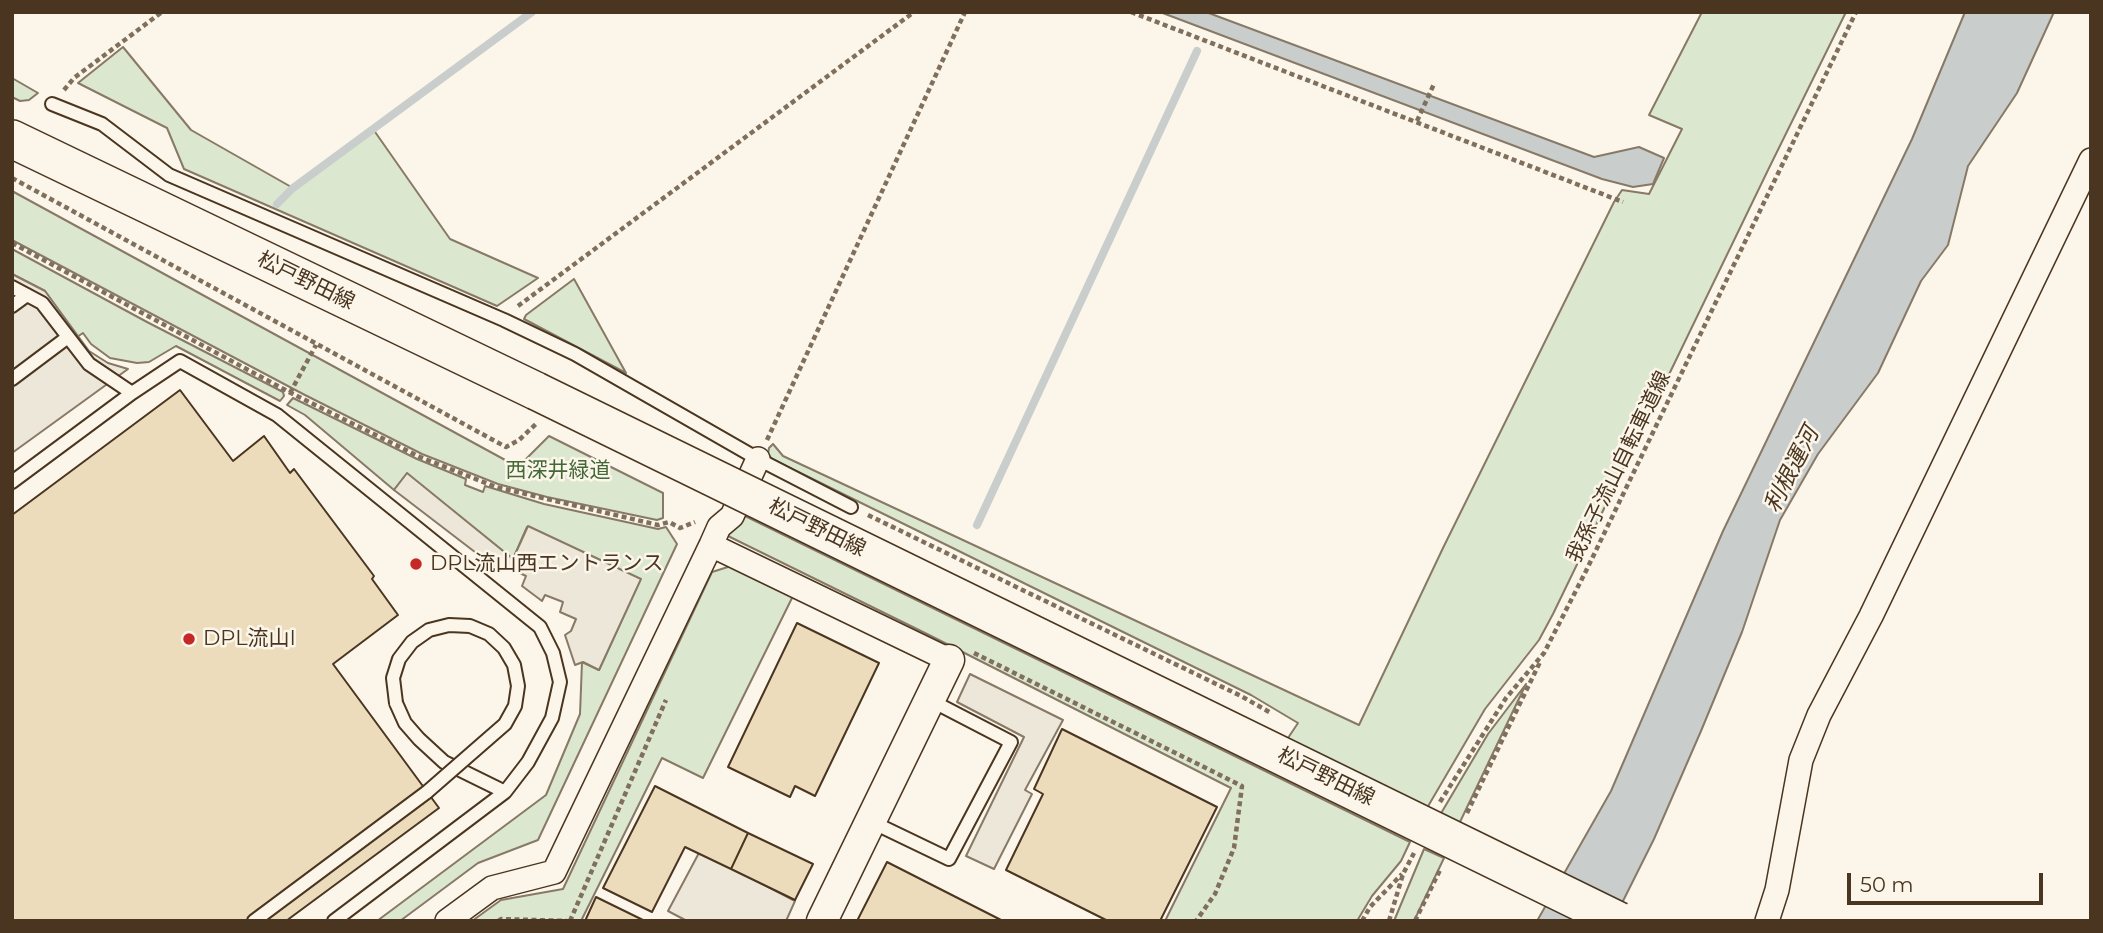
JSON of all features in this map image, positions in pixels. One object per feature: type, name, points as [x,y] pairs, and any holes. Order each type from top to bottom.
[{"type":"main road","name":"松戸野田線","points":[[12,139],[540,401],[1619,921]]},
{"type":"street","points":[[1767,921],[1779,879],[1801,760],[1819,715],[1871,616],[2091,160]]},
{"type":"street","points":[[447,921],[492,888],[554,872],[710,545],[719,527],[732,516],[758,458]]},
{"type":"street","points":[[710,545],[959,655],[930,700],[822,921]]},
{"type":"lane","points":[[52,104],[103,124],[169,175],[504,320],[575,354],[758,458],[851,507]]},
{"type":"lane","points":[[12,287],[42,303],[89,364],[132,393]]},
{"type":"lane","points":[[12,306],[27,295]]},
{"type":"lane","points":[[12,379],[68,337]]},
{"type":"lane","points":[[12,482],[180,361],[277,415],[540,627],[553,653],[560,682],[552,718],[528,762],[505,792],[334,921]]},
{"type":"lane","points":[[254,921],[427,792],[505,724],[514,706],[518,686],[514,666],[504,648],[489,634],[470,626],[449,625],[429,630],[412,642],[399,659],[393,678],[396,703],[405,723],[444,762],[505,792]]},
{"type":"lane","points":[[872,822],[949,859],[1011,742],[930,700]]},
{"type":"path","points":[[52,104],[74,78],[162,12]]},
{"type":"path","points":[[504,320],[514,308],[914,12]]},
{"type":"path","points":[[758,458],[965,12]]},
{"type":"path","points":[[1131,12],[1623,202]]},
{"type":"path","name":"我孫子流山自転車道線","points":[[1434,814],[1473,747],[1506,698],[1545,653],[1856,12]]},
{"type":"path","points":[[1417,121],[1434,84]]},
{"type":"path","points":[[12,178],[506,447],[519,440],[537,423],[540,401]]},
{"type":"path","points":[[12,243],[291,393],[420,457],[496,487],[658,525],[669,522],[680,528],[695,522]]},
{"type":"path","points":[[291,393],[316,345]]},
{"type":"path","points":[[851,507],[1241,696],[1273,715]]},
{"type":"path","points":[[1462,823],[1545,653]]},
{"type":"path","points":[[959,655],[1242,786],[1234,848],[1215,894],[1196,921]]},
{"type":"path","points":[[498,921],[569,921],[667,698]]},
{"type":"path","points":[[1389,921],[1403,874],[1415,850]]},
{"type":"path","points":[[1415,921],[1445,860]]},
{"type":"path","points":[[1362,921],[1370,907],[1403,874]]},
{"type":"green space","points":[[1702,12],[1846,12],[1553,614],[1539,640],[1485,709],[1427,808],[1286,741],[1298,723],[1251,695],[772,459],[768,454],[773,444],[783,456],[1359,725],[1614,202],[1622,190],[1649,194],[1682,129],[1649,115]]},
{"type":"green space","points":[[123,47],[191,130],[293,188],[373,129],[450,239],[538,278],[497,306],[184,169],[167,128],[78,83]]},
{"type":"green space","points":[[12,78],[38,93],[29,100],[20,101],[12,97]]},
{"type":"green space","name":"西深井緑道","points":[[12,191],[518,467],[549,436],[663,493],[663,518],[657,520],[498,484],[422,454],[12,240]]},
{"type":"green space","points":[[12,249],[283,392],[284,396],[280,401],[176,346],[149,362],[137,363],[110,358],[91,344],[83,333],[77,337],[45,291],[12,274]]},
{"type":"green space","points":[[574,279],[626,373],[524,319]]},
{"type":"green space","points":[[293,398],[417,459],[466,479],[465,485],[483,492],[485,486],[544,504],[658,529],[666,527],[677,544],[538,840],[478,863],[400,921],[377,921],[546,795],[580,714],[582,662],[599,670],[640,580],[527,527],[513,559],[407,474],[394,490],[305,415],[287,405]]},
{"type":"green space","points":[[739,513],[1410,842],[1401,861],[1372,896],[1357,921],[1165,921],[1231,788],[728,536]]},
{"type":"green space","points":[[731,566],[793,596],[703,778],[662,758],[581,921],[472,921],[501,900],[563,889],[712,572]]},
{"type":"green space","points":[[1526,684],[1459,824],[1440,815],[1488,734]]},
{"type":"green space","points":[[1424,849],[1444,858],[1414,921],[1394,921]]},
{"type":"shaded area","points":[[12,274],[45,291],[89,351],[108,363],[128,369],[12,453]]},
{"type":"shaded area","points":[[407,473],[513,559],[528,526],[641,579],[599,670],[583,662],[575,665],[565,635],[571,631],[576,619],[560,612],[563,602],[545,595],[542,601],[522,586],[526,576],[505,566],[501,572],[394,490]]},
{"type":"shaded area","points":[[970,674],[1063,720],[1025,790],[1032,794],[994,869],[966,856],[1024,737],[957,702]]},
{"type":"shaded area","points":[[700,851],[795,901],[786,921],[687,921],[668,911]]},
{"type":"water","points":[[1160,12],[1206,12],[1594,157],[1639,147],[1664,158],[1653,184],[1633,187],[1602,179]]},
{"type":"water","name":"利根運河","points":[[1965,12],[2054,12],[2017,93],[1968,166],[1948,245],[1921,281],[1878,373],[1818,454],[1780,520],[1742,632],[1701,731],[1654,839],[1613,921],[1537,921],[1611,791],[1723,531],[1912,139]]},
{"type":"building","name":"DPL流山I","points":[[180,390],[233,461],[264,436],[290,473],[294,469],[374,576],[372,579],[398,615],[333,664],[439,808],[286,921],[12,921],[12,515]]},
{"type":"building","points":[[797,623],[879,663],[815,796],[795,786],[790,797],[728,767]]},
{"type":"building","points":[[1062,729],[1217,807],[1160,921],[1108,921],[1006,870],[1043,794],[1034,789]]},
{"type":"building","points":[[655,786],[748,833],[731,869],[685,847],[652,912],[603,888]]},
{"type":"building","points":[[748,833],[813,864],[795,900],[731,869]]},
{"type":"building","points":[[887,862],[1003,921],[857,921]]},
{"type":"building","points":[[596,897],[645,921],[585,921]]},
{"type":"waterway","points":[[277,204],[293,188],[532,12]]},
{"type":"waterway","points":[[977,525],[1197,51]]},
{"type":"place","name":"DPL流山西エントランス","points":[[416,564]]},
{"type":"place","name":"DPL流山I","points":[[189,639]]}]
